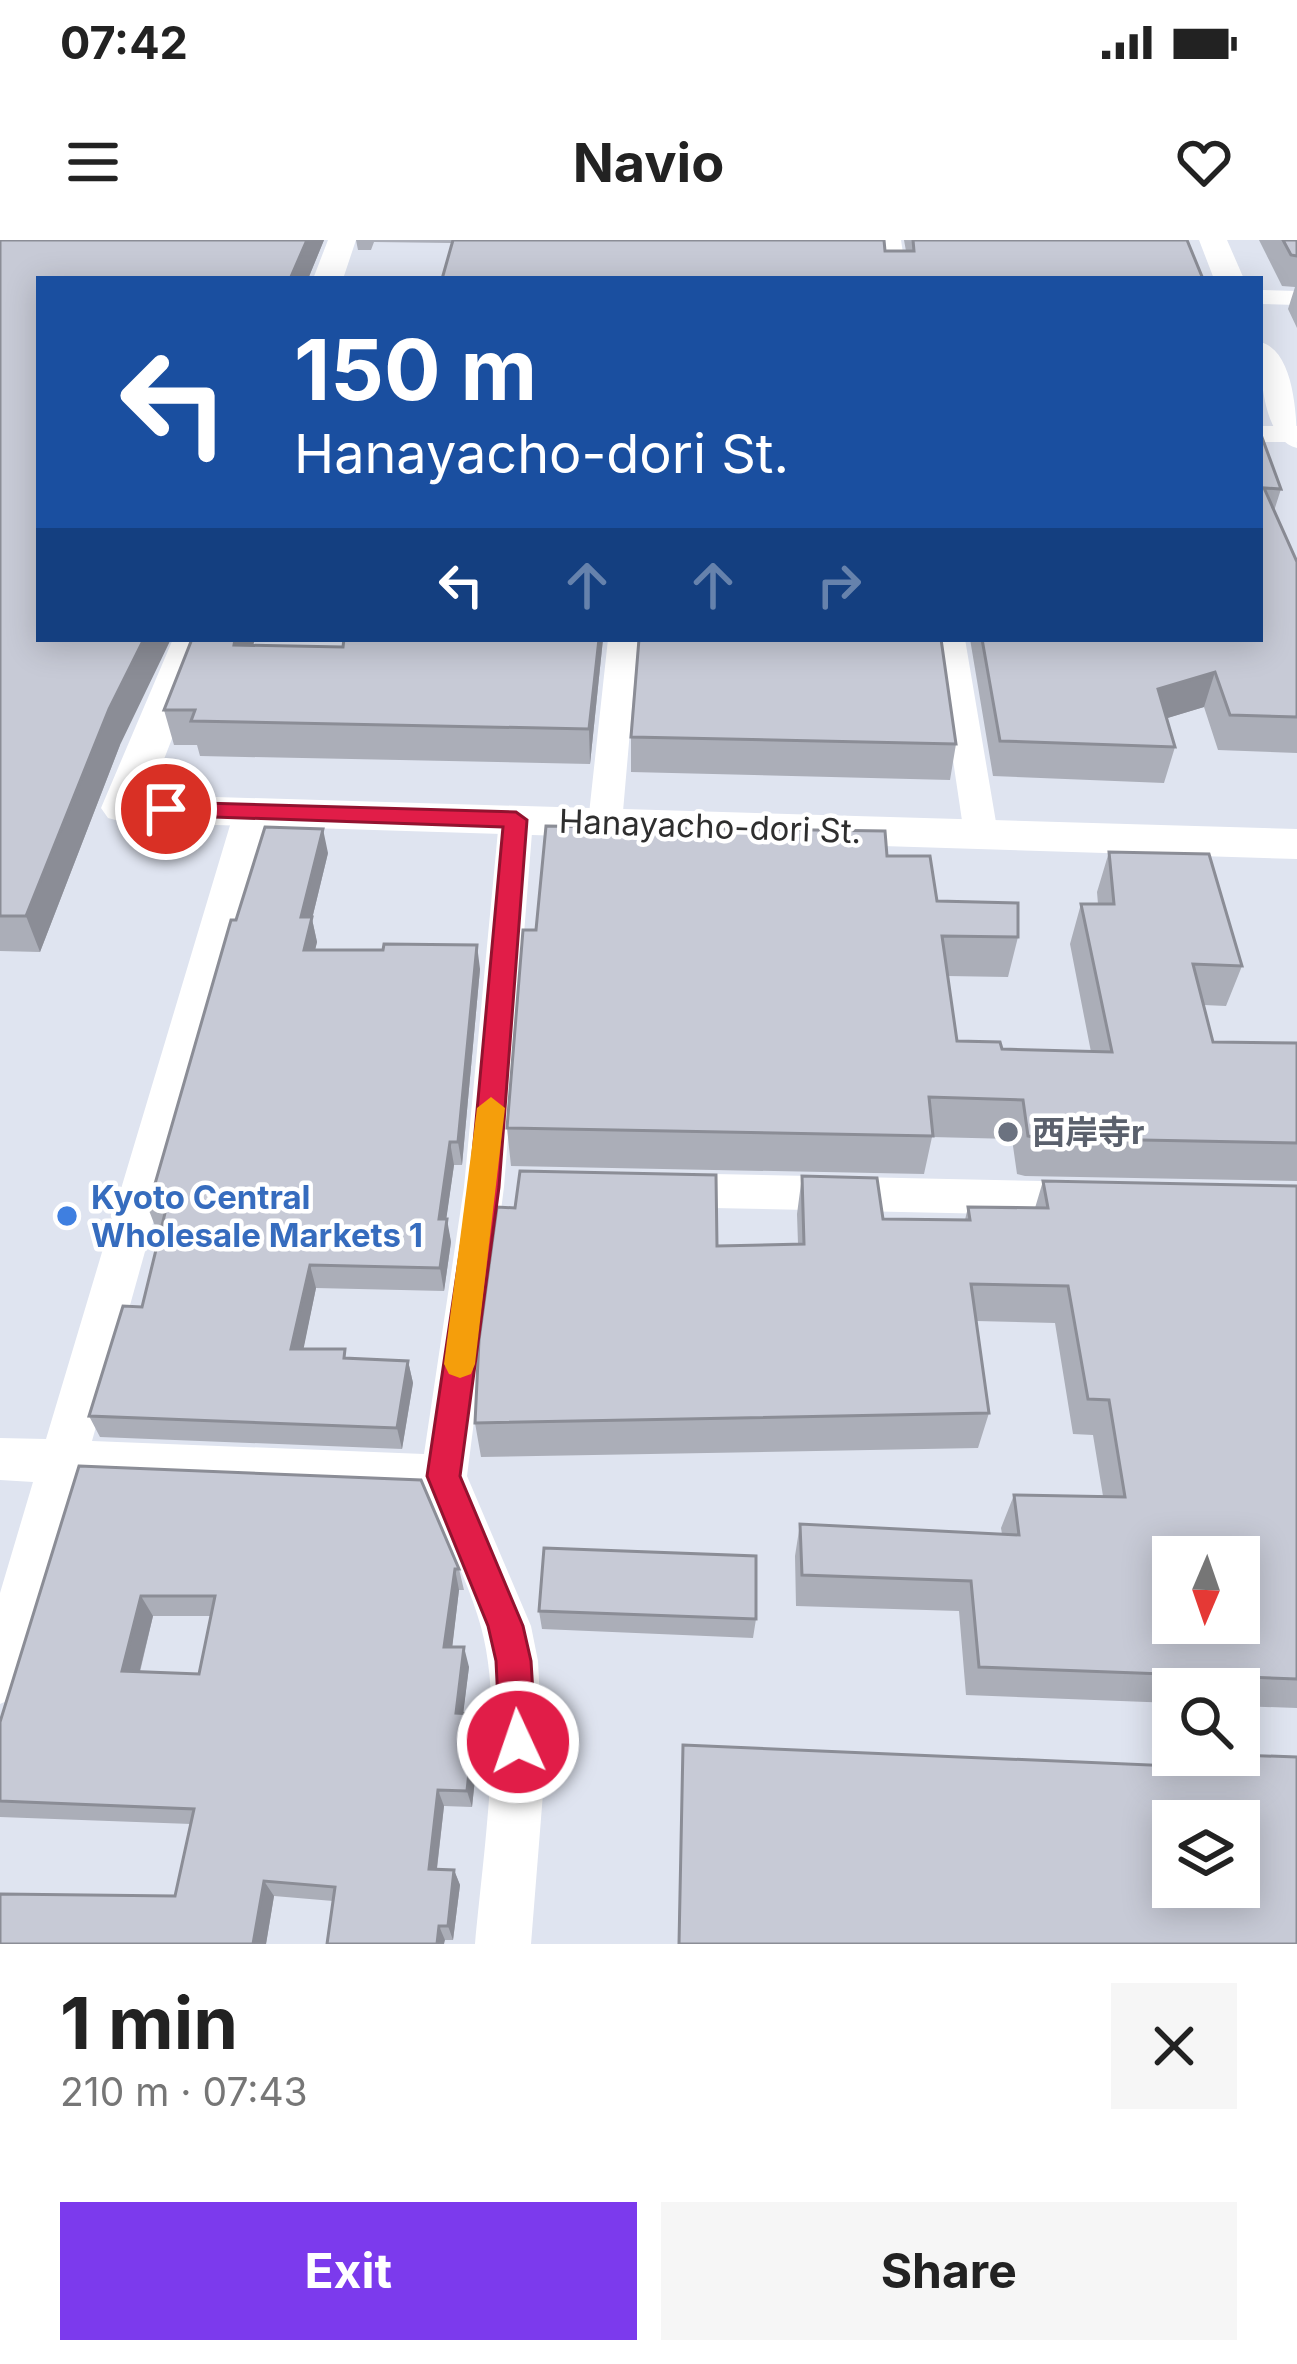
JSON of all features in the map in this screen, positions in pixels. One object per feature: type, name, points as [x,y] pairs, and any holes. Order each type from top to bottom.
[{"type":"street","points":[[329,276],[342,240]]},
{"type":"street","points":[[890,240],[896,276]]},
{"type":"street","points":[[1213,240],[1228,276]]},
{"type":"street","points":[[1263,297],[1297,298]]},
{"type":"street","points":[[1263,358],[1296,436],[1263,434]]},
{"type":"street","name":"Hanayacho-dori St.","points":[[190,642],[123,808],[1297,844]]},
{"type":"street","points":[[604,823],[622,642]]},
{"type":"street","points":[[950,642],[981,834]]},
{"type":"street","points":[[0,1678],[251,812]]},
{"type":"street","points":[[503,1944],[517,1781],[513,1661],[506,1626],[444,1476],[484,1187],[516,820]]},
{"type":"street","points":[[484,1187],[532,1188]]},
{"type":"street","points":[[628,1190],[1130,1199]]},
{"type":"street","points":[[0,1459],[444,1476]]},
{"type":"building","points":[[0,240],[307,240],[291,276],[36,276],[36,642],[142,642],[109,709],[26,916],[0,916]]},
{"type":"building","points":[[453,240],[884,240],[885,251],[914,251],[913,240],[1187,240],[1202,276],[443,276]]},
{"type":"building","points":[[1283,240],[1297,240],[1297,256],[1291,255]]},
{"type":"building","points":[[1263,440],[1281,489],[1264,488],[1297,562],[1297,717],[1230,715],[1215,672],[1158,689],[1175,747],[1000,741],[983,642],[1263,642]]},
{"type":"building","points":[[191,642],[343,647],[344,642],[599,642],[589,729],[191,721],[195,710],[164,710]]},
{"type":"building","points":[[639,642],[941,642],[956,744],[631,737]]},
{"type":"building","points":[[546,826],[885,831],[887,856],[930,856],[937,901],[1018,903],[1018,937],[942,936],[957,1041],[1000,1042],[1002,1049],[1112,1052],[1081,904],[1114,904],[1109,852],[1209,854],[1242,966],[1193,964],[1213,1042],[1297,1043],[1297,1143],[1037,1138],[1028,1136],[1023,1100],[929,1097],[933,1136],[507,1128],[523,930],[536,930]]},
{"type":"building","points":[[265,827],[323,829],[301,917],[312,917],[304,950],[383,950],[384,944],[477,945],[458,1142],[450,1142],[439,1219],[447,1219],[440,1268],[310,1265],[291,1349],[345,1349],[344,1358],[408,1361],[397,1428],[89,1416],[123,1306],[142,1307],[166,1209],[148,1208],[231,920],[236,920]]},
{"type":"building","points":[[520,1171],[716,1175],[717,1246],[804,1244],[802,1176],[877,1178],[883,1219],[970,1220],[968,1207],[1048,1208],[1043,1181],[1297,1186],[1297,1679],[1260,1678],[1260,1668],[1152,1668],[1152,1674],[979,1667],[971,1581],[802,1575],[800,1524],[1019,1535],[1014,1495],[1125,1497],[1109,1400],[1088,1399],[1068,1286],[971,1284],[989,1413],[475,1423],[479,1340],[497,1207],[515,1208]]},
{"type":"building","points":[[79,1466],[421,1480],[459,1569],[455,1569],[444,1647],[464,1647],[456,1713],[475,1714],[467,1791],[438,1790],[429,1869],[454,1870],[448,1926],[439,1926],[437,1944],[327,1944],[335,1887],[264,1881],[253,1944],[0,1944],[0,1894],[175,1896],[194,1809],[0,1801],[0,1722]],"holes":[[[141,1596],[215,1596],[199,1674],[122,1671]]]},
{"type":"building","points":[[544,1548],[756,1556],[756,1619],[539,1611]]},
{"type":"building","points":[[683,1745],[1152,1765],[1152,1776],[1260,1776],[1260,1756],[1297,1757],[1297,1944],[679,1944]]},
{"type":"slow traffic","points":[[460,1364],[491,1108]]},
{"type":"place","name":"西岸寺r","points":[[1008,1132]]},
{"type":"place","name":"Kyoto Central Wholesale Markets 1","points":[[67,1216]]},
{"type":"route","points":[[166,809],[516,820],[484,1187],[444,1476],[506,1626],[518,1706],[518,1742]]}]
